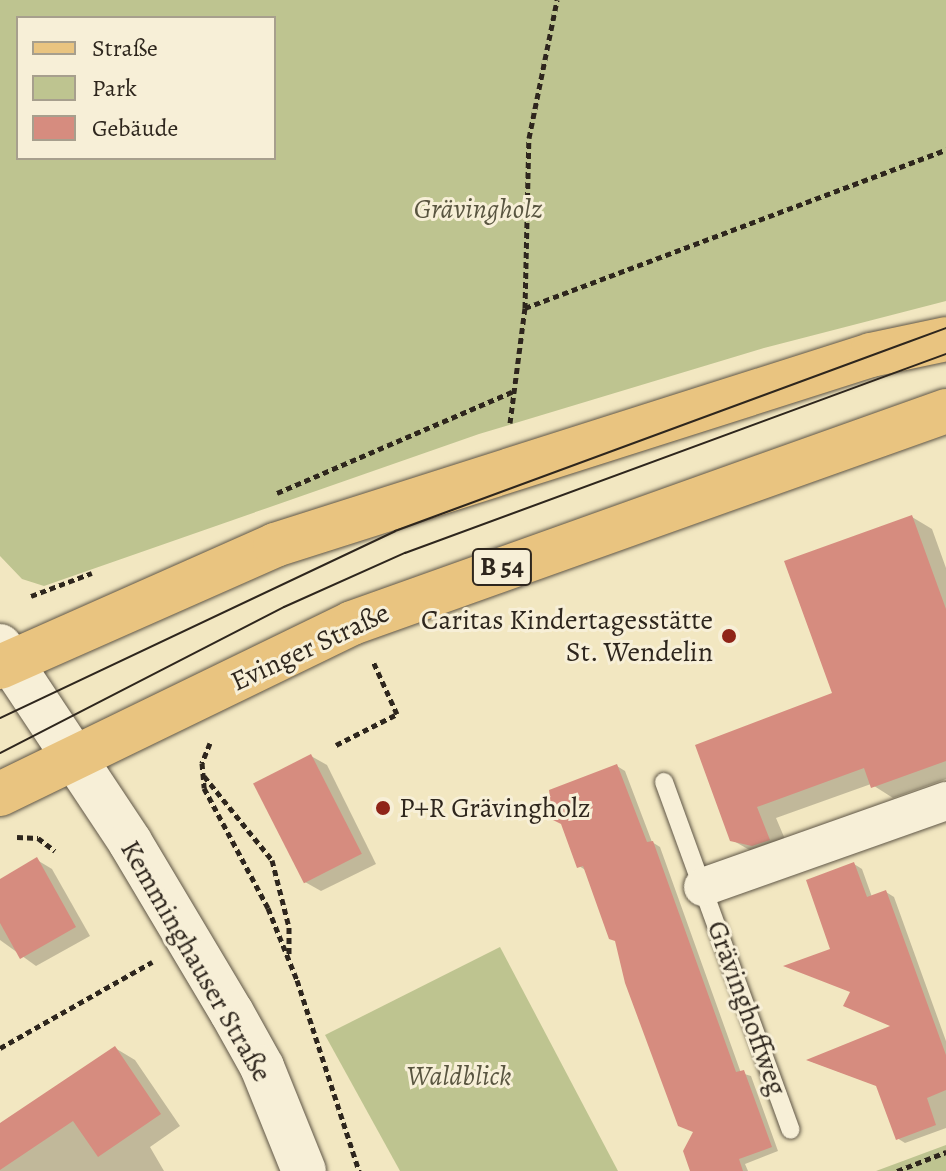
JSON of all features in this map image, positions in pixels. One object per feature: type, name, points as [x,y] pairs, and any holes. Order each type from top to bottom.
[{"type":"main road","points":[[3,658],[275,545],[507,467],[871,355],[938,347]]},
{"type":"main road","name":"Evinger Straße","points":[[0,794],[352,623],[946,411]]},
{"type":"main road","name":"Kemminghauser Straße","points":[[3,658],[73,758],[189,941],[262,1067],[304,1171]]},
{"type":"street","name":"Grävinghoffweg","points":[[703,887],[946,801]]},
{"type":"lane","name":"Grävinghoffweg","points":[[664,782],[791,1130]]},
{"type":"path","points":[[507,467],[525,308],[529,138],[557,0]]},
{"type":"path","points":[[525,308],[946,150]]},
{"type":"path","points":[[336,745],[397,714],[367,650]]},
{"type":"path","points":[[202,763],[204,788],[288,960],[359,1171]]},
{"type":"path","points":[[203,776],[272,860],[289,927],[288,960]]},
{"type":"path","points":[[13,837],[38,838],[55,851]]},
{"type":"path","points":[[0,1048],[189,941]]},
{"type":"path","points":[[897,1171],[946,1152]]},
{"type":"green space","name":"Grävingholz","points":[[0,0],[946,0],[946,301],[764,348],[479,434],[44,586],[22,579],[0,556]]},
{"type":"green space","name":"Waldblick","points":[[500,947],[618,1171],[400,1171],[325,1035]]},
{"type":"green space","points":[[946,1145],[946,1171],[876,1171]]},
{"type":"building","points":[[912,515],[946,609],[946,761],[871,788],[864,768],[757,807],[770,840],[752,846],[730,841],[695,745],[832,693],[784,561]]},
{"type":"building","points":[[311,754],[362,854],[304,883],[253,784]]},
{"type":"building","points":[[617,764],[647,842],[653,841],[736,1072],[744,1070],[772,1147],[739,1159],[743,1171],[690,1171],[683,1151],[693,1132],[678,1126],[625,983],[615,941],[609,939],[583,866],[577,868],[561,824],[553,820],[549,790]]},
{"type":"building","points":[[37,857],[76,927],[20,959],[0,923],[0,879]]},
{"type":"building","points":[[854,862],[867,897],[886,890],[946,1055],[946,1090],[927,1098],[936,1125],[896,1140],[876,1086],[806,1060],[890,1026],[843,1006],[850,992],[783,966],[830,949],[806,880]]},
{"type":"building","points":[[115,1046],[161,1114],[98,1157],[73,1121],[0,1170],[0,1123]]},
{"type":"tram line","points":[[0,718],[395,531],[946,328]]},
{"type":"tram line","points":[[0,753],[284,607],[405,553],[946,354]]},
{"type":"place","name":"Caritas Kindertagesstätte St. Wendelin","points":[[729,636]]},
{"type":"place","name":"P+R Grävingholz","points":[[383,808]]}]
